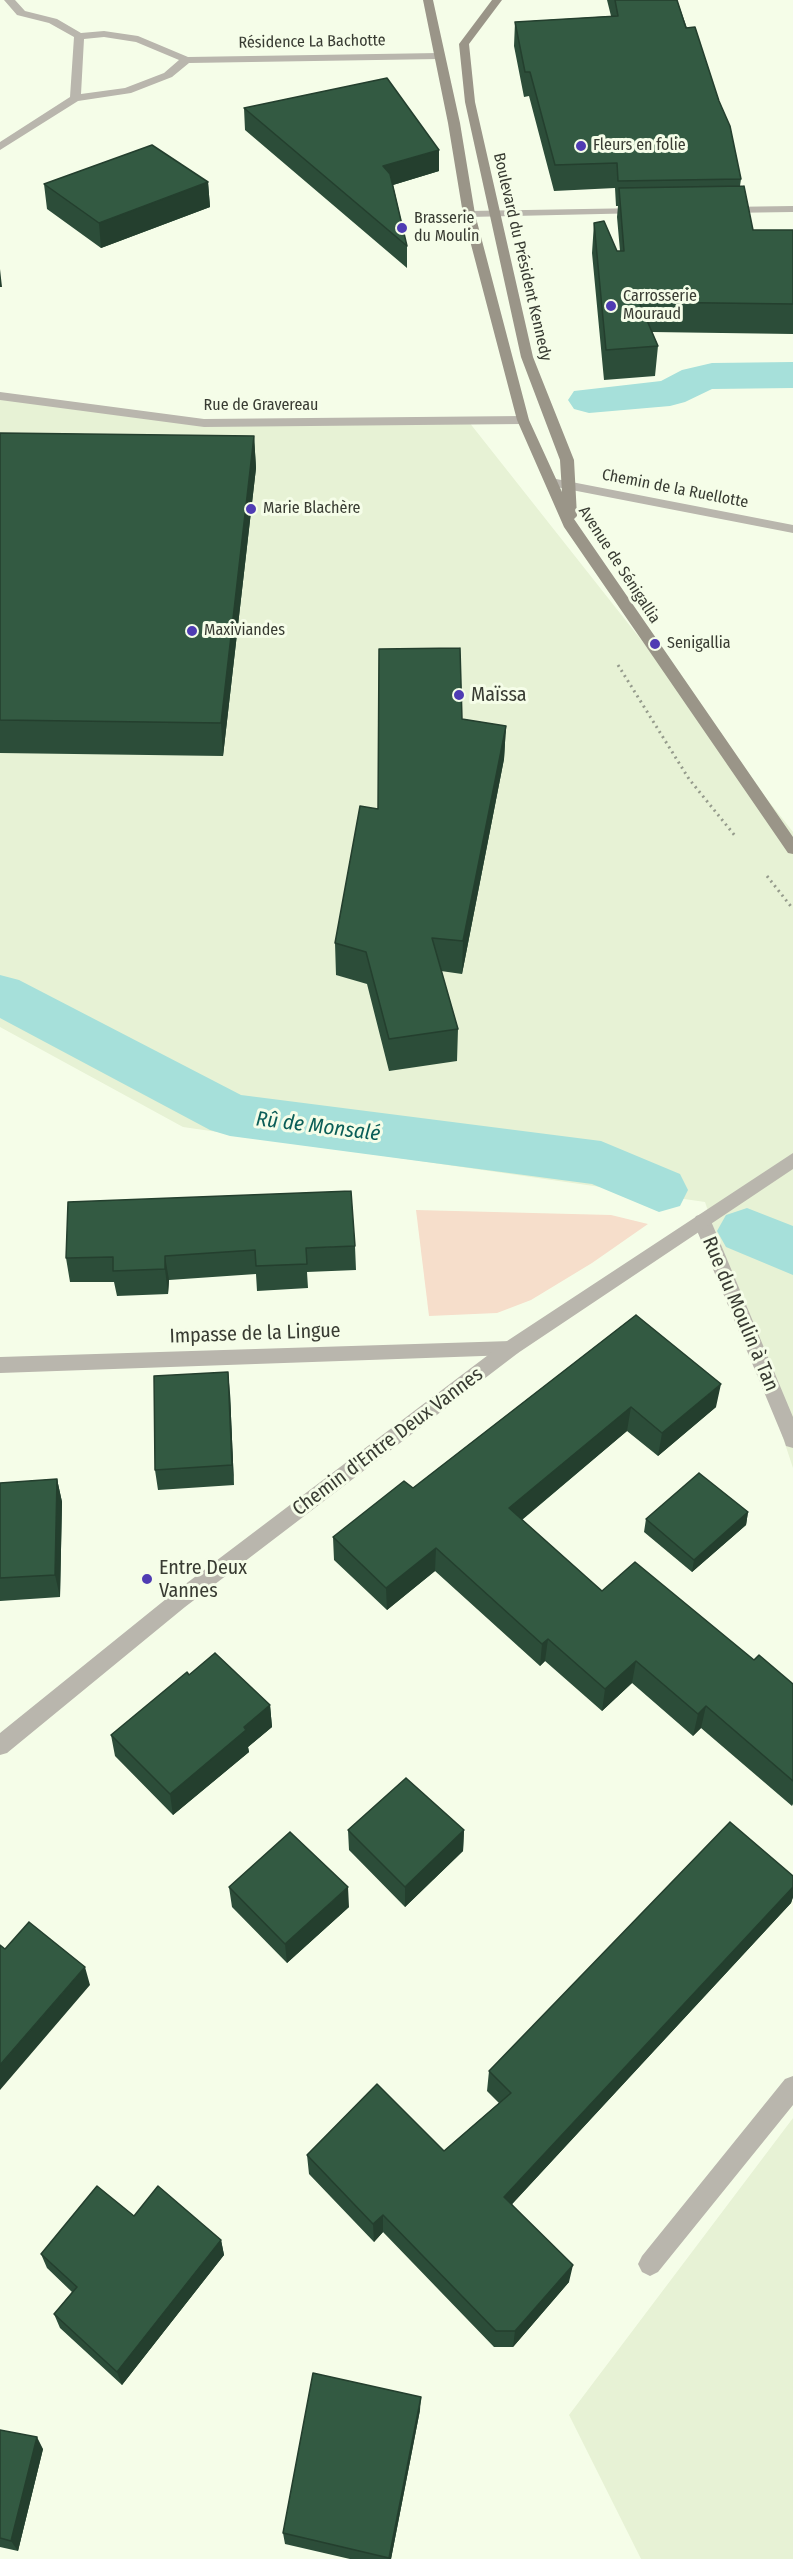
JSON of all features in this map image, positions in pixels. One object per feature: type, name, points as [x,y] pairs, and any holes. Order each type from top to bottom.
[{"type":"main road","name":"Avenue de Sénigallia","points":[[428,0],[454,123],[469,214],[523,420],[571,527],[791,842]]},
{"type":"main road","name":"Boulevard du Président Kennedy","points":[[497,0],[470,33],[464,44],[470,102],[493,214],[527,357],[567,460],[571,527]]},
{"type":"street","points":[[0,147],[75,98],[127,91],[168,75],[186,60],[168,50],[138,39],[104,34],[79,36],[53,21],[21,13],[9,0]]},
{"type":"street","points":[[75,98],[79,36]]},
{"type":"street","name":"Résidence La Bachotte","points":[[186,60],[439,56]]},
{"type":"street","points":[[711,210],[793,209]]},
{"type":"street","points":[[469,214],[652,211]]},
{"type":"street","name":"Rue de Gravereau","points":[[0,396],[204,423],[523,420]]},
{"type":"street","name":"Chemin de la Ruellotte","points":[[551,482],[793,529]]},
{"type":"street","name":"Chemin d'Entre Deux Vannes","points":[[0,1746],[178,1601],[511,1348],[793,1160]]},
{"type":"street","name":"Rue du Moulin à Tan","points":[[702,1221],[793,1440]]},
{"type":"street","name":"Impasse de la Lingue","points":[[0,1365],[511,1348]]},
{"type":"street","points":[[650,2264],[793,2087]]},
{"type":"shaded area","points":[[0,398],[185,423],[465,417],[793,832],[793,1468],[705,1202],[183,1127],[0,1027]]},
{"type":"shaded area","points":[[416,1210],[611,1215],[648,1224],[592,1263],[531,1300],[497,1313],[429,1316]]},
{"type":"shaded area","points":[[793,2118],[793,2559],[641,2559],[569,2415]]},
{"type":"building","points":[[615,0],[677,0],[686,28],[695,27],[719,101],[730,126],[741,179],[618,181],[617,163],[555,165],[530,72],[525,72],[515,22],[618,16]]},
{"type":"building","points":[[387,78],[439,150],[383,166],[390,174],[407,246],[244,108]]},
{"type":"building","points":[[152,145],[208,182],[99,223],[44,184]]},
{"type":"building","points":[[744,186],[753,230],[793,230],[793,304],[639,302],[658,346],[606,350],[594,223],[604,221],[617,251],[624,251],[619,188]]},
{"type":"building","points":[[0,433],[254,436],[221,723],[0,720]]},
{"type":"building","points":[[460,648],[462,719],[506,726],[463,941],[432,938],[458,1029],[389,1039],[366,952],[335,943],[360,806],[378,809],[379,649]]},
{"type":"building","points":[[351,1191],[355,1246],[306,1248],[307,1264],[256,1266],[255,1250],[165,1256],[165,1269],[113,1271],[113,1257],[66,1258],[68,1202]]},
{"type":"building","points":[[636,1315],[721,1384],[662,1433],[631,1407],[509,1508],[602,1591],[635,1562],[754,1660],[759,1655],[793,1684],[793,1781],[706,1706],[698,1714],[636,1661],[605,1689],[548,1639],[542,1644],[436,1548],[386,1588],[333,1537],[404,1481],[413,1488]]},
{"type":"building","points":[[228,1372],[232,1465],[155,1470],[154,1376]]},
{"type":"building","points":[[699,1473],[748,1512],[694,1560],[646,1519]]},
{"type":"building","points":[[57,1479],[55,1575],[0,1578],[0,1483]]},
{"type":"building","points":[[215,1653],[270,1705],[244,1727],[246,1730],[170,1794],[111,1735],[187,1672],[189,1675]]},
{"type":"building","points":[[406,1778],[464,1830],[405,1887],[348,1830]]},
{"type":"building","points":[[730,1822],[793,1876],[793,1887],[504,2197],[573,2265],[515,2331],[496,2331],[383,2215],[373,2224],[307,2155],[377,2084],[444,2151],[511,2093],[489,2071]]},
{"type":"building","points":[[290,1832],[348,1887],[285,1944],[229,1887]]},
{"type":"building","points":[[29,1922],[85,1967],[0,2065],[0,1945],[5,1949]]},
{"type":"building","points":[[97,2186],[134,2216],[158,2186],[221,2240],[117,2372],[54,2314],[77,2287],[41,2254]]},
{"type":"building","points":[[313,2373],[421,2397],[389,2558],[283,2533]]},
{"type":"building","points":[[0,2430],[37,2437],[11,2541],[0,2538]]},
{"type":"waterway","points":[[589,400],[670,393],[697,379],[712,376],[793,375]]},
{"type":"waterway","name":"Rû de Monsalé","points":[[0,994],[230,1115],[601,1163],[659,1190]]},
{"type":"waterway","name":"Rû de Monsalé","points":[[747,1231],[793,1252]]},
{"type":"place","name":"Fleurs en folie","points":[[581,146]]},
{"type":"place","name":"Brasserie du Moulin","points":[[402,228]]},
{"type":"place","name":"Carrosserie Mouraud","points":[[611,306]]},
{"type":"place","name":"Marie Blachère","points":[[251,509]]},
{"type":"place","name":"Maxiviandes","points":[[192,631]]},
{"type":"place","name":"Senigallia","points":[[655,644]]},
{"type":"place","name":"Maïssa","points":[[459,695]]},
{"type":"place","name":"Entre Deux Vannes","points":[[147,1579]]}]
